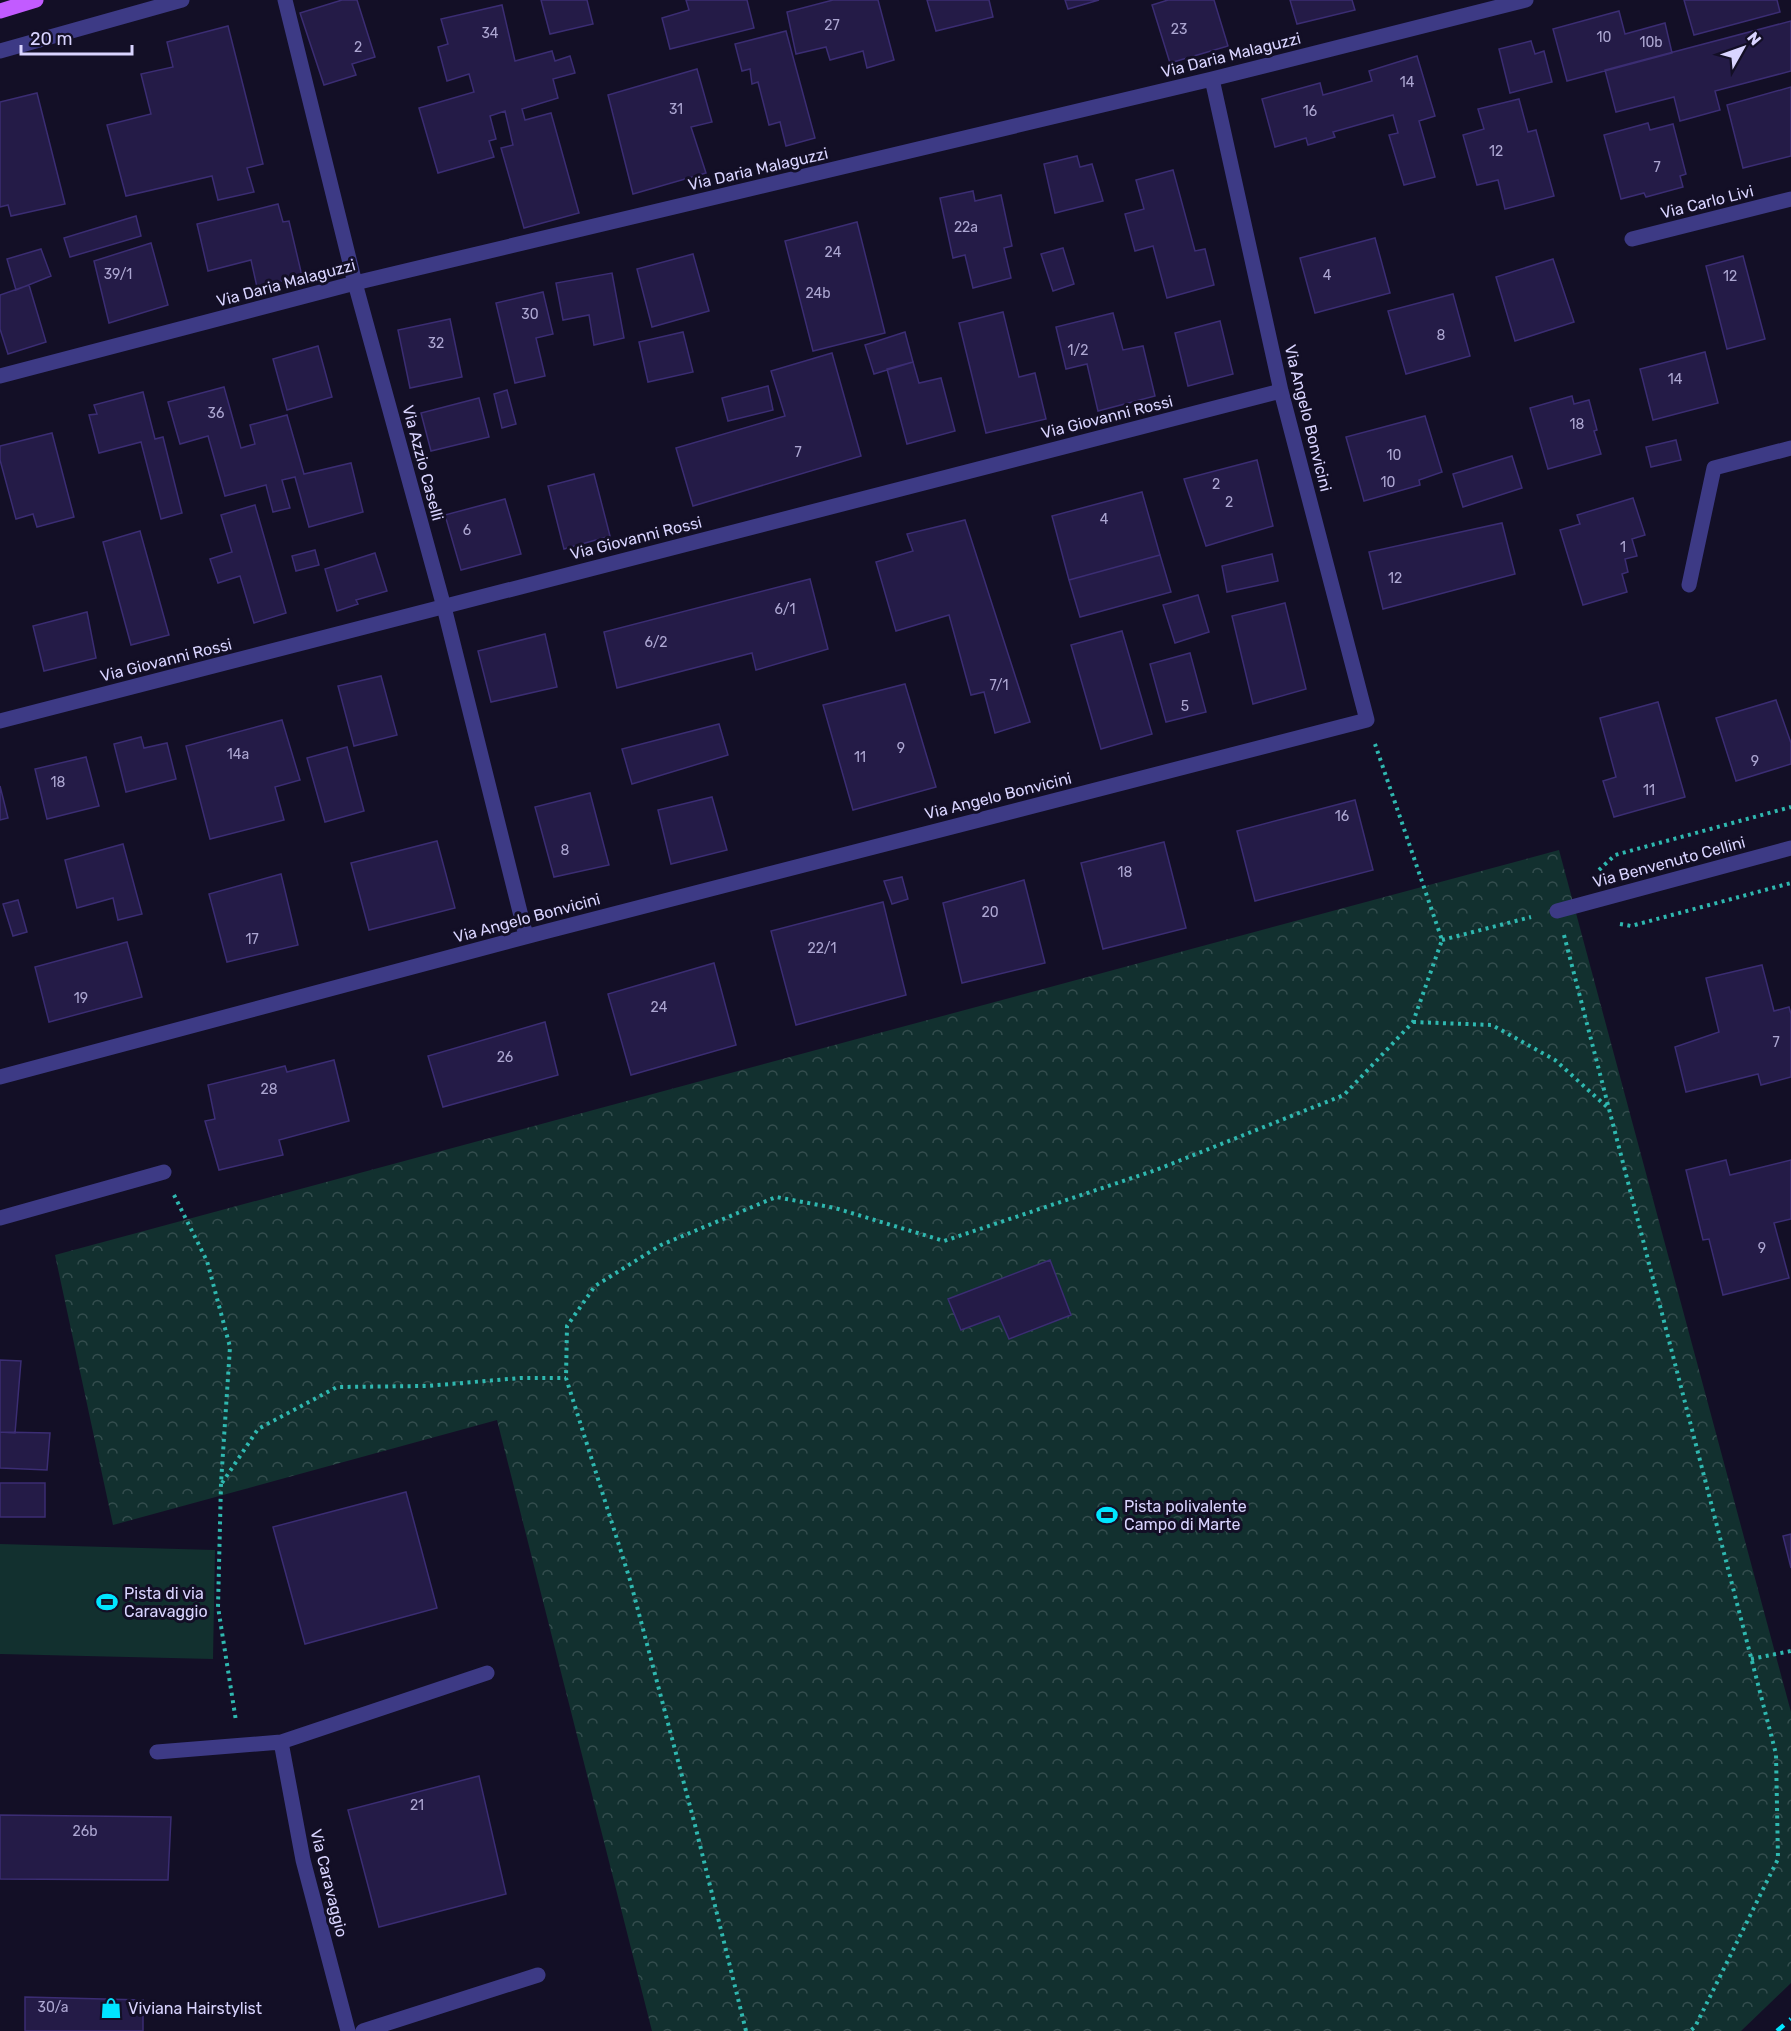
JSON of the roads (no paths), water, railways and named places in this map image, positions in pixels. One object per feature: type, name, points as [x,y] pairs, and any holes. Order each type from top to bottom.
[{"type":"main road","points":[[0,11],[36,0]]},
{"type":"street","points":[[0,51],[182,0]]},
{"type":"street","name":"Via Azzio Caselli","points":[[285,0],[355,283],[444,607],[526,936]]},
{"type":"street","name":"Via Daria Malaguzzi","points":[[0,376],[355,283],[1212,79],[1526,0]]},
{"type":"street","name":"Via Angelo Bonvicini","points":[[0,1077],[526,936],[1367,720],[1281,391],[1212,79]]},
{"type":"street","name":"Via Carlo Livi","points":[[1632,239],[1791,199]]},
{"type":"street","name":"Via Giovanni Rossi","points":[[0,721],[1281,391]]},
{"type":"street","points":[[1689,585],[1714,468],[1791,448]]},
{"type":"street","name":"Via Benvenuto Cellini","points":[[1557,911],[1791,848]]},
{"type":"street","points":[[0,1218],[164,1172]]},
{"type":"street","points":[[157,1752],[281,1742],[487,1673]]},
{"type":"street","name":"Via Caravaggio","points":[[281,1742],[303,1860],[348,2031]]},
{"type":"street","points":[[363,2031],[538,1975]]},
{"type":"railway","points":[[1777,2031],[1791,2019]]},
{"type":"place","name":"Pista polivalente Campo di Marte","points":[[1107,1515]]},
{"type":"place","name":"Pista di via Caravaggio","points":[[107,1602]]},
{"type":"place","name":"Viviana Hairstylist","points":[[111,2008]]}]
